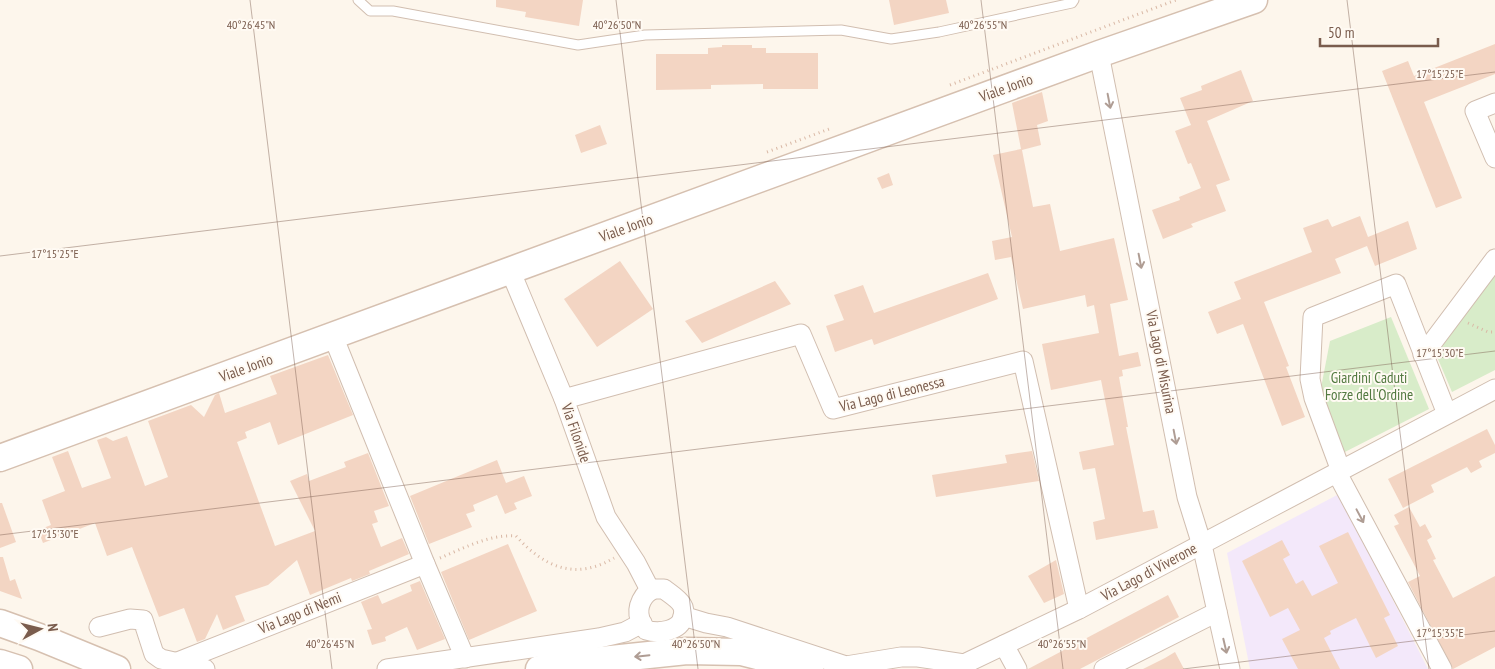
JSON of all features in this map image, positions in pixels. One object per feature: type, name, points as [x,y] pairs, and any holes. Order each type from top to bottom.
[{"type":"main road","name":"Viale Jonio","points":[[0,442],[1209,0]]},
{"type":"main road","name":"Viale Jonio","points":[[0,458],[1099,54],[1254,0]]},
{"type":"main road","points":[[0,623],[39,636],[117,669]]},
{"type":"main road","points":[[539,669],[573,663],[687,651],[741,652],[810,669]]},
{"type":"main road","points":[[0,663],[18,669]]},
{"type":"street","name":"Via Lago di Misurina","points":[[1099,54],[1187,497],[1202,545],[1230,669]]},
{"type":"street","points":[[1495,103],[1476,110],[1495,158]]},
{"type":"street","points":[[1423,354],[1495,260]]},
{"type":"street","name":"Via Filonide","points":[[510,270],[564,399],[606,517],[636,563],[650,590]]},
{"type":"street","points":[[1442,669],[1339,472],[1314,398],[1310,379],[1313,318],[1396,284],[1448,414]]},
{"type":"street","name":"Via Lago di Leonessa","points":[[564,399],[801,334],[833,410],[1023,361],[1079,609]]},
{"type":"street","points":[[333,336],[465,658]]},
{"type":"street","name":"Via Lago di Viverone","points":[[964,666],[1202,545],[1495,389]]},
{"type":"street","name":"Via Lago di Nemi","points":[[175,663],[425,564]]},
{"type":"street","points":[[664,589],[682,604],[683,616],[679,626],[650,632],[646,630],[642,623],[639,614],[640,605],[646,592],[664,589]]},
{"type":"street","points":[[1104,669],[1217,612]]},
{"type":"street","points":[[683,616],[728,627],[846,666],[901,656],[937,664],[964,666]]},
{"type":"street","points":[[99,627],[130,619],[143,620],[154,654],[161,659],[205,669]]},
{"type":"street","points":[[387,669],[599,638],[625,632],[642,623]]},
{"type":"street","points":[[573,663],[599,638]]},
{"type":"street","points":[[1004,645],[1017,669]]},
{"type":"lane","points":[[358,0],[370,11],[393,11],[578,45],[646,35],[821,30],[840,30],[891,38],[939,32],[1072,3],[1074,0]]},
{"type":"path","points":[[1460,319],[1488,332],[1495,332]]},
{"type":"path","points":[[425,564],[483,541],[504,535],[516,536],[536,556],[570,570],[586,570],[606,563],[627,550]]},
{"type":"shaded area","points":[[1339,494],[1428,669],[1250,669],[1227,553]]},
{"type":"green space","points":[[1495,275],[1495,370],[1452,392],[1435,352]]},
{"type":"green space","name":"Giardini Caduti Forze dell'Ordine","points":[[1391,317],[1429,409],[1339,455],[1320,393],[1330,341]]},
{"type":"building","points":[[496,0],[583,0],[579,26],[525,17],[526,12],[496,7]]},
{"type":"building","points":[[889,0],[946,0],[949,13],[894,25]]},
{"type":"building","points":[[1495,44],[1495,74],[1424,102],[1462,198],[1436,208],[1382,71],[1408,61],[1414,76]]},
{"type":"building","points":[[722,45],[752,45],[752,48],[766,48],[766,53],[818,53],[818,89],[763,89],[763,84],[711,85],[711,89],[656,90],[656,54],[708,54],[708,48],[722,47]]},
{"type":"building","points":[[1241,70],[1253,101],[1207,121],[1230,180],[1216,185],[1226,211],[1191,224],[1193,227],[1163,239],[1152,210],[1180,200],[1179,197],[1201,188],[1191,163],[1188,164],[1175,131],[1191,125],[1180,98],[1202,90],[1201,86]]},
{"type":"building","points":[[1042,92],[1048,121],[1037,125],[1041,145],[1022,150],[1033,207],[1050,204],[1060,251],[1114,238],[1128,300],[1110,304],[1119,356],[1138,352],[1141,366],[1122,370],[1123,376],[1119,377],[1128,427],[1126,427],[1143,512],[1154,510],[1158,528],[1096,540],[1093,522],[1105,519],[1095,468],[1083,470],[1079,452],[1114,445],[1101,380],[1051,390],[1042,344],[1099,333],[1094,305],[1087,307],[1085,295],[1023,309],[1011,257],[995,260],[992,241],[1012,237],[993,155],[1021,149],[1012,103]]},
{"type":"building","points":[[600,125],[607,144],[581,153],[575,135]]},
{"type":"building","points":[[889,173],[893,185],[882,189],[877,178]]},
{"type":"building","points":[[1360,216],[1368,237],[1408,221],[1417,249],[1375,266],[1367,246],[1335,259],[1341,273],[1264,302],[1289,366],[1286,367],[1305,417],[1282,426],[1243,324],[1217,334],[1208,312],[1241,299],[1234,282],[1312,252],[1303,228],[1328,219],[1332,227]]},
{"type":"building","points":[[620,261],[653,309],[597,347],[564,299]]},
{"type":"building","points":[[988,273],[998,299],[874,345],[872,339],[835,352],[826,326],[844,320],[834,295],[863,285],[874,313]]},
{"type":"building","points":[[775,281],[791,304],[702,343],[685,321]]},
{"type":"building","points":[[328,355],[353,415],[278,445],[270,422],[245,432],[247,438],[237,442],[275,546],[315,531],[290,481],[307,474],[309,481],[346,467],[344,462],[368,453],[389,506],[374,511],[378,522],[372,524],[381,547],[402,538],[409,554],[369,571],[370,574],[352,581],[351,578],[310,595],[297,560],[268,585],[235,596],[245,621],[223,630],[217,614],[205,639],[197,642],[184,608],[159,617],[132,547],[107,556],[95,523],[43,543],[38,530],[51,525],[42,500],[65,491],[52,457],[68,451],[82,488],[111,478],[97,440],[106,437],[113,441],[127,436],[145,486],[168,477],[148,421],[191,405],[204,417],[215,395],[219,393],[225,413],[277,394],[270,376]]},
{"type":"building","points":[[1487,429],[1495,445],[1495,453],[1479,461],[1482,467],[1471,473],[1467,467],[1431,485],[1434,492],[1403,508],[1388,479]]},
{"type":"building","points":[[1032,451],[1039,481],[936,497],[932,475],[1007,463],[1005,455]]},
{"type":"building","points":[[497,460],[506,483],[524,476],[532,496],[514,503],[517,509],[505,514],[497,495],[473,505],[475,511],[466,514],[472,527],[429,544],[410,496]]},
{"type":"building","points":[[0,503],[2,503],[16,542],[0,548]]},
{"type":"building","points":[[1409,507],[1420,527],[1425,524],[1432,537],[1427,540],[1436,559],[1433,560],[1453,598],[1495,576],[1495,647],[1453,669],[1408,582],[1420,576],[1394,526],[1399,524],[1394,515]]},
{"type":"building","points":[[1348,532],[1390,615],[1384,618],[1398,646],[1376,658],[1356,618],[1330,631],[1331,634],[1324,638],[1340,669],[1298,669],[1282,639],[1300,630],[1288,608],[1270,617],[1242,561],[1282,540],[1290,555],[1283,559],[1296,584],[1303,580],[1312,596],[1338,583],[1319,546]]},
{"type":"building","points":[[508,544],[537,611],[469,640],[441,572]]},
{"type":"building","points":[[0,557],[3,557],[10,581],[15,579],[22,599],[0,591]]},
{"type":"building","points":[[1056,560],[1064,594],[1044,603],[1028,576]]},
{"type":"building","points":[[420,581],[445,639],[417,650],[407,627],[385,637],[386,641],[372,645],[367,630],[372,629],[361,602],[378,595],[382,604],[412,591],[410,585]]},
{"type":"building","points":[[1168,595],[1179,617],[1080,669],[1028,669]]},
{"type":"building","points":[[1175,652],[1184,669],[1143,669],[1165,658]]}]
